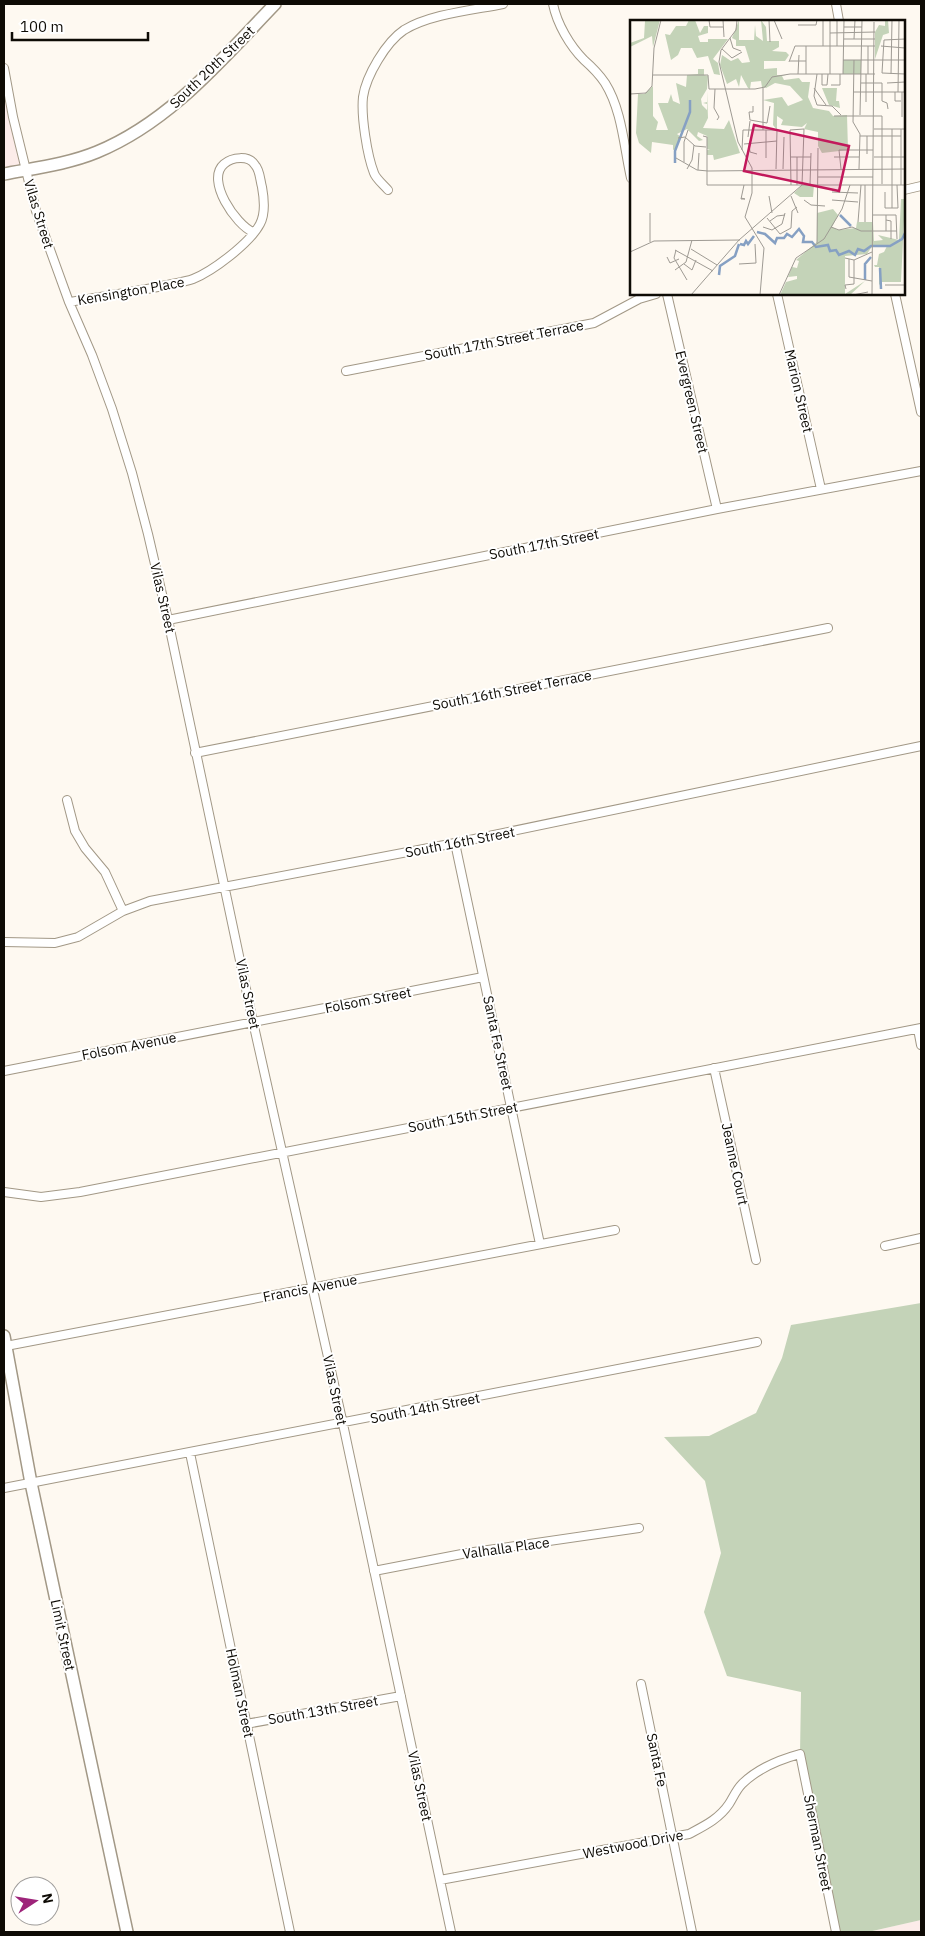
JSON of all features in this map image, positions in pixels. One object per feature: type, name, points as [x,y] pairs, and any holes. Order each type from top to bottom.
[{"type":"street","name":"South 20th Street","points":[[4,174],[61,163],[96,152],[131,136],[166,112],[199,82],[275,4]]},
{"type":"street","points":[[388,190],[374,174],[364,119],[363,97],[369,78],[379,59],[389,43],[404,30],[433,18],[503,4]]},
{"type":"street","points":[[553,4],[566,36],[583,59],[604,82],[612,97],[630,174]]},
{"type":"street","points":[[836,4],[839,20]]},
{"type":"street","name":"Vilas Street","points":[[4,68],[25,170],[36,211],[69,302],[98,373],[132,473],[168,620],[253,1022],[343,1424],[452,1932]]},
{"type":"street","name":"Kensington Place","points":[[69,302],[192,279],[213,268],[240,247],[260,224],[264,214],[264,198],[259,172],[255,164],[248,159],[232,159],[222,165],[218,186],[232,211],[246,229],[253,232]]},
{"type":"street","points":[[905,190],[921,186]]},
{"type":"street","name":"South 17th Street Terrace","points":[[346,371],[594,323],[639,299],[653,295]]},
{"type":"street","name":"Evergreen Street","points":[[667,295],[717,509]]},
{"type":"street","name":"Marion Street","points":[[777,295],[821,489]]},
{"type":"street","points":[[895,295],[921,412]]},
{"type":"street","name":"South 17th Street","points":[[168,620],[717,509],[921,471]]},
{"type":"street","name":"South 16th Street Terrace","points":[[195,753],[828,628]]},
{"type":"street","name":"South 16th Street","points":[[4,942],[55,943],[78,937],[123,911],[150,901],[455,843],[921,746]]},
{"type":"street","points":[[67,800],[75,831],[85,848],[105,872],[123,911]]},
{"type":"street","name":"Santa Fe Street","points":[[455,843],[540,1244]]},
{"type":"street","name":"Folsom Street","points":[[253,1022],[483,977]]},
{"type":"street","name":"Folsom Avenue","points":[[4,1071],[253,1022]]},
{"type":"street","points":[[920,1028],[921,1045]]},
{"type":"street","name":"South 15th Street","points":[[4,1192],[41,1197],[80,1192],[920,1028]]},
{"type":"street","name":"Jeanne Court","points":[[714,1068],[756,1260]]},
{"type":"street","name":"Francis Avenue","points":[[5,1341],[313,1287],[615,1230]]},
{"type":"street","points":[[885,1246],[921,1238]]},
{"type":"street","name":"Limit Street","points":[[5,1341],[31,1483],[127,1932]]},
{"type":"street","name":"South 14th Street","points":[[4,1488],[343,1424],[757,1342]]},
{"type":"street","name":"Holman Street","points":[[190,1453],[290,1932]]},
{"type":"street","name":"Valhalla Place","points":[[374,1571],[467,1553],[639,1528]]},
{"type":"street","name":"Santa Fe","points":[[641,1684],[672,1836]]},
{"type":"street","name":"South 13th Street","points":[[246,1724],[401,1696]]},
{"type":"street","name":"Westwood Drive","points":[[440,1880],[689,1834],[711,1822],[728,1806],[741,1785],[756,1773],[776,1760],[800,1754]]},
{"type":"street","name":"Sherman Street","points":[[800,1754],[836,1932]]},
{"type":"street","points":[[672,1836],[692,1932]]},
{"type":"shaded area","points":[[4,68],[25,170],[4,174]]},
{"type":"shaded area","points":[[921,1920],[921,1932],[868,1932]]},
{"type":"green space","points":[[921,1303],[921,1920],[868,1932],[836,1932],[800,1754],[801,1692],[727,1676],[704,1612],[721,1553],[705,1481],[664,1437],[709,1436],[756,1413],[782,1358],[791,1325]]}]
